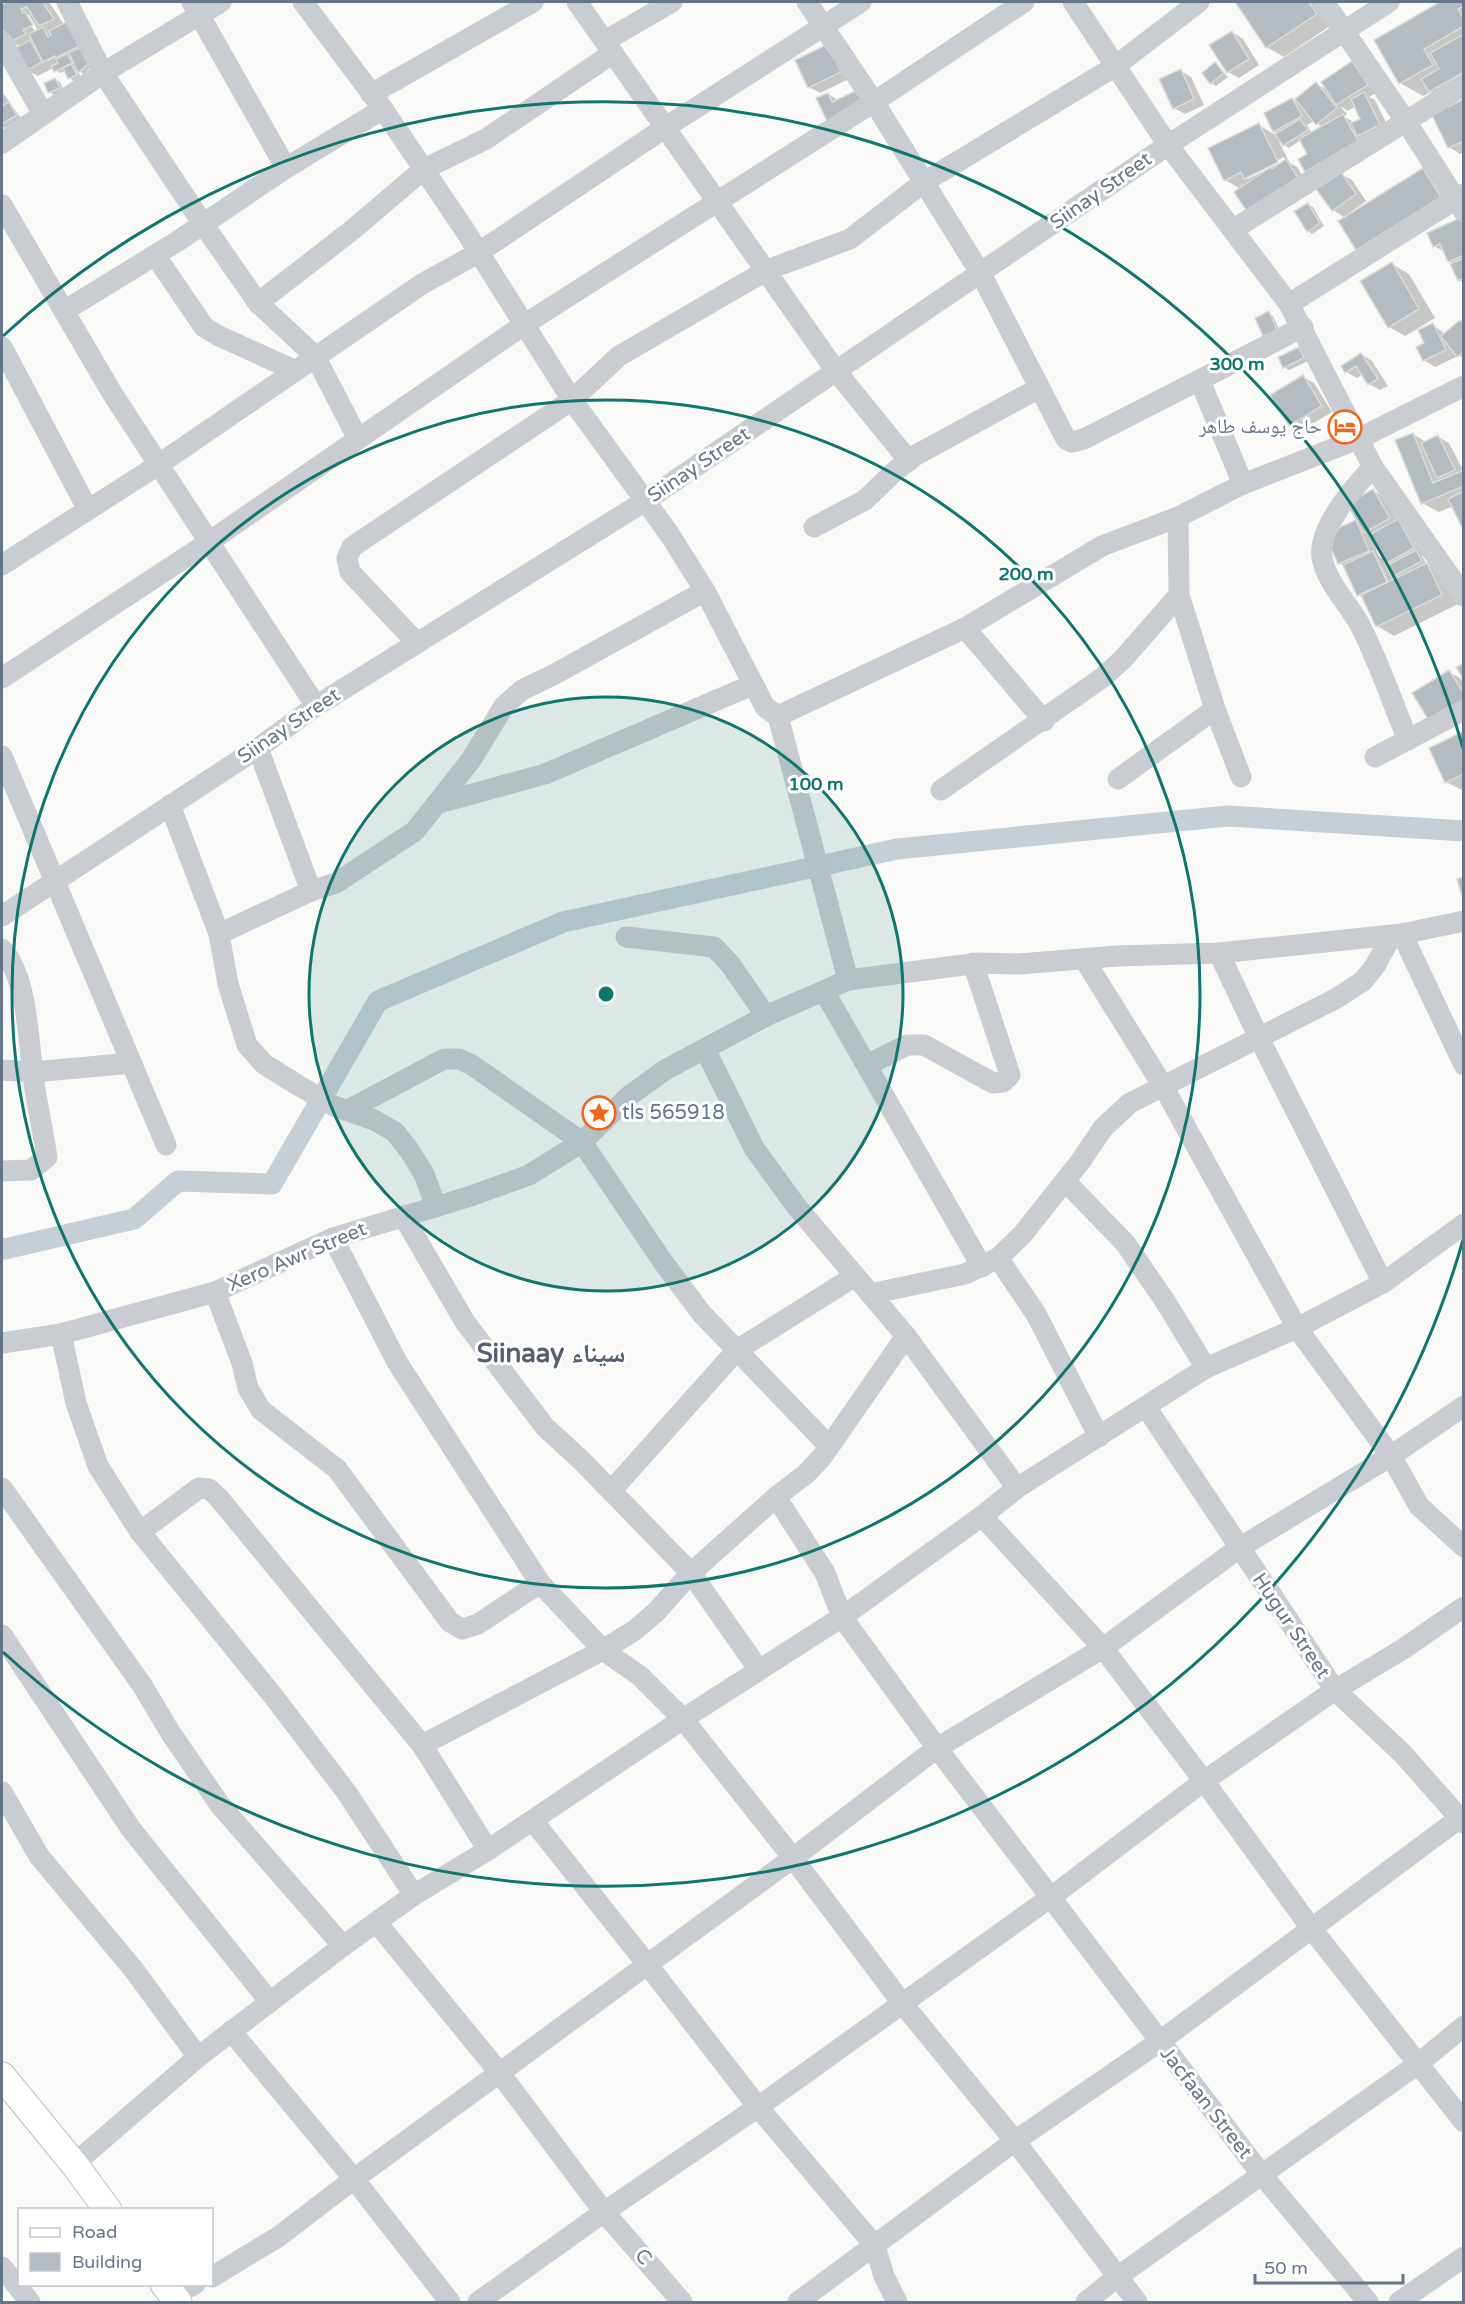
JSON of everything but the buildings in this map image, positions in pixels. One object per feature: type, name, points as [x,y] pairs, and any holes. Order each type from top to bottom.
[{"type":"main road","points":[[2,2076],[74,2164],[107,2208]]},
{"type":"street","points":[[67,2],[104,73],[258,303],[315,356],[358,439]]},
{"type":"street","points":[[2,143],[195,8],[221,2]]},
{"type":"street","points":[[303,2],[377,101],[525,324],[572,400],[645,501],[705,591],[752,685],[765,707],[778,716],[848,980]]},
{"type":"street","points":[[63,311],[203,224],[286,168],[377,101],[533,2]]},
{"type":"street","points":[[577,2],[836,371],[909,461]]},
{"type":"street","points":[[258,303],[351,231],[424,170],[486,140],[672,2]]},
{"type":"street","points":[[807,2],[874,102],[981,274],[1066,439],[1071,442],[1084,439],[1303,327]]},
{"type":"street","points":[[2,565],[158,465],[422,284],[478,253],[666,127],[861,2]]},
{"type":"street","points":[[2,678],[209,542],[525,324],[874,102],[1024,2]]},
{"type":"street","points":[[1073,2],[1114,67],[1168,145],[1289,304],[1303,327],[1373,467],[1464,596]]},
{"type":"street","points":[[417,643],[350,573],[347,558],[352,547],[572,400],[619,356],[767,270],[850,239],[924,182],[1114,67],[1199,2]]},
{"type":"street","points":[[1289,304],[1461,202],[1324,2]]},
{"type":"street","name":"Siinay Street","points":[[2,916],[258,748],[316,706],[645,501],[1168,145],[1389,2]]},
{"type":"street","points":[[195,8],[286,168]]},
{"type":"street","points":[[2,42],[43,114]]},
{"type":"street","points":[[1234,230],[1405,120],[1464,85]]},
{"type":"street","points":[[2,205],[112,393],[316,706]]},
{"type":"street","points":[[155,255],[204,327],[294,370]]},
{"type":"street","points":[[2,347],[88,510]]},
{"type":"street","points":[[1200,381],[1243,484]]},
{"type":"street","points":[[778,716],[965,628],[1102,546],[1178,517],[1243,484],[1358,439],[1464,386]]},
{"type":"street","points":[[814,527],[865,500],[909,461],[1039,388]]},
{"type":"street","points":[[1373,467],[1345,497],[1324,537],[1322,556],[1328,574],[1359,623],[1376,658],[1408,740]]},
{"type":"street","points":[[1178,517],[1179,595],[1215,709],[1241,777]]},
{"type":"street","points":[[219,934],[311,891],[336,883],[415,831],[471,760],[504,706],[522,690],[705,591]]},
{"type":"street","points":[[941,790],[1044,721],[1102,678],[1124,659],[1179,595]]},
{"type":"street","points":[[965,628],[1044,721]]},
{"type":"street","points":[[436,804],[545,774],[752,685]]},
{"type":"street","points":[[1118,779],[1215,709]]},
{"type":"street","points":[[1375,757],[1464,710]]},
{"type":"street","points":[[258,748],[311,891]]},
{"type":"street","points":[[2,756],[166,1145]]},
{"type":"street","points":[[170,805],[219,934],[228,984],[247,1045],[264,1064],[296,1084],[341,1108],[374,1120],[395,1132],[424,1174],[436,1207]]},
{"type":"street","name":"Xero Awr Street","points":[[2,1343],[61,1334],[215,1292],[333,1238],[436,1207],[529,1175],[582,1142],[629,1096],[664,1070],[766,1017],[848,980],[973,963],[1019,964],[1219,953],[1397,935],[1464,921]]},
{"type":"street","points":[[870,1294],[965,1274],[990,1263],[1022,1235],[1114,1116],[1130,1102],[1337,998],[1363,981],[1397,935],[1461,1055]]},
{"type":"street","points":[[626,937],[714,947],[730,964],[766,1017]]},
{"type":"street","points":[[2,949],[10,959],[25,1011],[47,1157],[31,1170],[2,1171]]},
{"type":"street","points":[[1219,953],[1259,1038],[1383,1283]]},
{"type":"street","points":[[1084,959],[1163,1086],[1297,1328],[1391,1456],[1419,1506],[1464,1547]]},
{"type":"street","points":[[867,1065],[907,1045],[924,1045],[993,1083],[1003,1082],[1010,1075],[973,963]]},
{"type":"street","points":[[824,990],[867,1065],[990,1263],[1036,1314],[1099,1437]]},
{"type":"street","points":[[705,1049],[754,1148],[796,1206],[906,1336],[1017,1488]]},
{"type":"street","points":[[341,1108],[444,1059],[459,1059],[472,1065],[582,1142],[663,1262],[696,1306],[829,1446]]},
{"type":"street","points":[[2,1070],[33,1072],[132,1063]]},
{"type":"street","points":[[1065,1180],[1125,1243],[1165,1301],[1206,1368]]},
{"type":"street","points":[[403,1216],[465,1322],[545,1427],[691,1573],[759,1670]]},
{"type":"street","points":[[74,2164],[198,2057],[343,1946],[414,1895],[488,1851],[683,1719],[842,1617],[1017,1488],[1206,1368],[1297,1328],[1383,1283],[1460,1233]]},
{"type":"street","points":[[333,1238],[397,1362],[540,1583],[603,1650],[640,1676],[683,1719],[793,1858],[902,2003],[1015,2141],[1137,2302]]},
{"type":"street","points":[[611,1491],[737,1350],[855,1276]]},
{"type":"street","points":[[215,1292],[242,1363],[248,1388],[261,1410],[337,1469],[450,1622],[462,1629],[478,1624],[540,1583]]},
{"type":"street","points":[[61,1334],[76,1403],[99,1466],[140,1532],[274,1697],[346,1793],[414,1895]]},
{"type":"street","points":[[422,1745],[603,1650],[635,1630],[656,1612],[691,1573],[776,1497],[806,1474],[829,1446],[906,1336]]},
{"type":"street","points":[[213,2276],[278,2237],[499,2072],[793,1858],[937,1748],[1103,1648],[1239,1548],[1391,1456],[1464,1406]]},
{"type":"street","name":"Hugur Street","points":[[1146,1407],[1335,1690],[1402,1753],[1462,1819]]},
{"type":"street","points":[[2,1488],[142,1685],[170,1732],[220,1805],[343,1946]]},
{"type":"street","points":[[140,1532],[199,1488],[209,1489],[218,1497],[422,1745],[488,1851]]},
{"type":"street","name":"Jacfaan Street","points":[[776,1497],[825,1573],[842,1617],[937,1748],[1262,2175],[1368,2302]]},
{"type":"street","points":[[982,1516],[1103,1648],[1311,1928],[1464,2122]]},
{"type":"street","points":[[478,2302],[604,2212],[758,2108],[1051,1897],[1204,1781],[1335,1690],[1403,1649],[1464,1607]]},
{"type":"street","points":[[2,1635],[131,1829],[270,2002]]},
{"type":"street","points":[[2,1792],[39,1856],[134,1970],[198,2057]]},
{"type":"street","points":[[798,2302],[1015,2141],[1159,2042],[1462,1819]]},
{"type":"street","points":[[533,1821],[758,2108],[875,2246],[884,2276],[897,2302]]},
{"type":"street","name":"C","points":[[376,1923],[499,2072],[604,2212],[682,2302]]},
{"type":"street","points":[[1086,2302],[1117,2277],[1418,2064],[1464,2026]]},
{"type":"street","points":[[231,2031],[354,2179],[450,2302]]},
{"type":"street","points":[[1399,2302],[1464,2257]]},
{"type":"street","points":[[2,2267],[30,2302]]},
{"type":"waterway","points":[[2,1248],[134,1219],[178,1181],[272,1184],[378,1001],[563,922],[897,849],[1228,816],[1464,831]]},
{"type":"place","name":"حاج يوسف طاهر","points":[[1345,427]]},
{"type":"place","name":"tls 565918","points":[[599,1113]]},
{"type":"district","name":"Siinaay سيناء","points":[[551,1353]]}]
